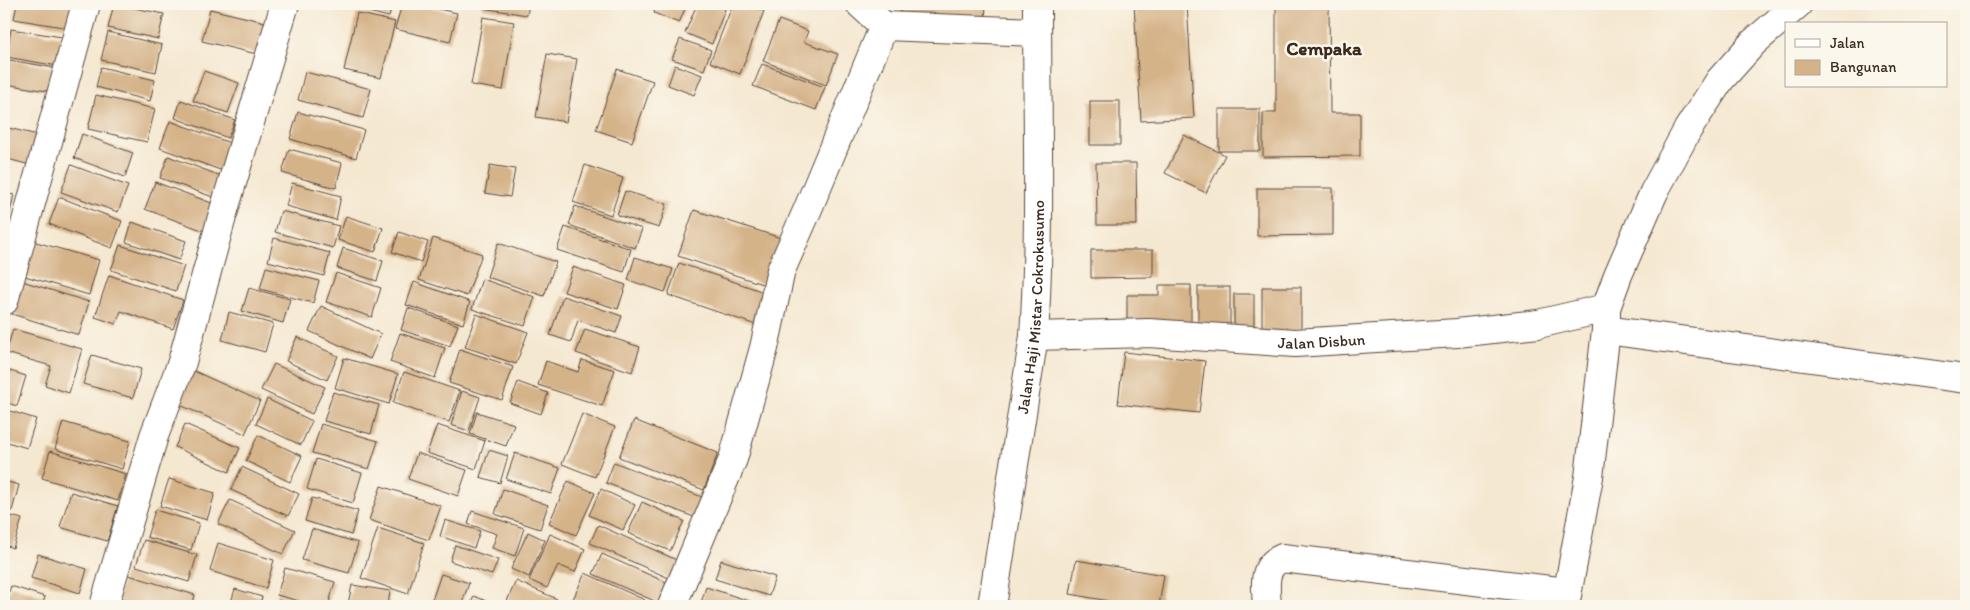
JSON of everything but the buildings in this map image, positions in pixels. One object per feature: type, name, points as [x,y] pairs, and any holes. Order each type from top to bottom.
[{"type":"street","points":[[4,301],[86,4]]},
{"type":"street","points":[[104,606],[154,436],[182,362],[225,207],[285,4]]},
{"type":"street","points":[[860,4],[884,26],[1037,32]]},
{"type":"street","name":"Jalan Haji Mistar Cokrokusumo","points":[[992,606],[1034,336],[1038,108],[1037,4]]},
{"type":"street","points":[[1267,606],[1266,574],[1271,565],[1282,558],[1566,599],[1589,477],[1606,319],[1654,192],[1688,129],[1720,80],[1754,42],[1798,4]]},
{"type":"street","points":[[672,606],[733,459],[764,348],[781,270],[884,26]]},
{"type":"street","points":[[1606,319],[1966,378]]},
{"type":"street","name":"Jalan Disbun","points":[[1034,336],[1149,333],[1295,343],[1457,333],[1606,319]]},
{"type":"district","name":"Cempaka","points":[[1324,48]]}]
